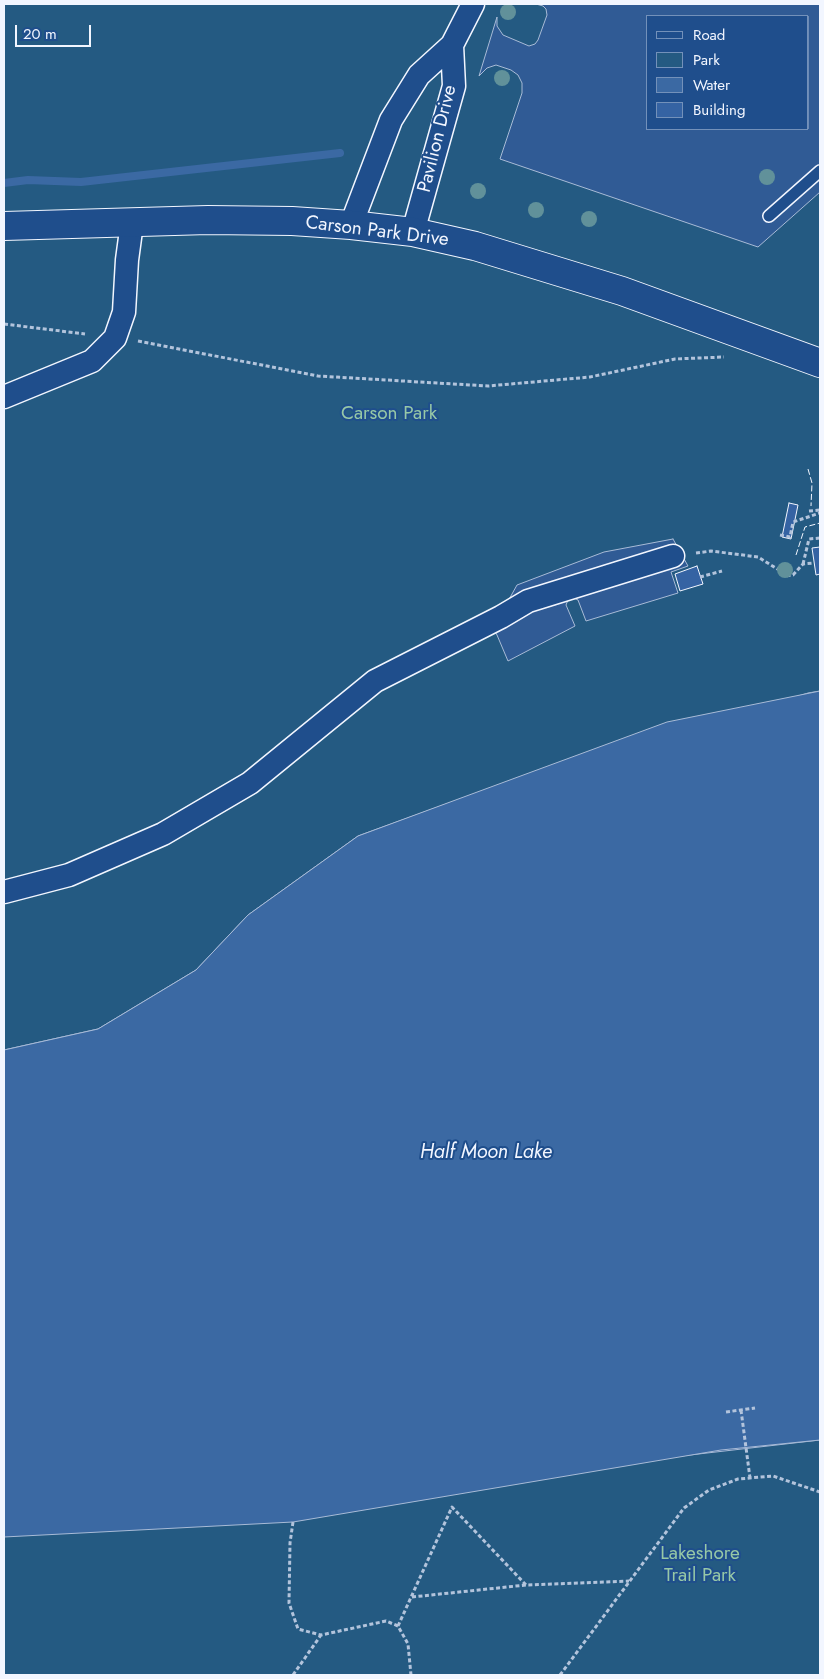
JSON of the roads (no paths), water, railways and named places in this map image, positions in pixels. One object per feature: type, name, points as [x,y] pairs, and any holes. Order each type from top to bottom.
[{"type":"street","name":"Pavilion Drive","points":[[351,225],[391,120],[419,75],[452,46],[473,4]]},
{"type":"street","name":"Pavilion Drive","points":[[413,232],[454,86],[452,46]]},
{"type":"street","name":"Carson Park Drive","points":[[4,226],[208,220],[292,221],[413,232],[475,246],[622,291],[820,363]]},
{"type":"street","points":[[4,397],[92,361],[115,338],[124,312],[126,260],[132,223]]},
{"type":"street","points":[[4,892],[69,875],[163,834],[250,783],[375,681],[501,618],[528,601],[672,556]]},
{"type":"lane","points":[[768,216],[820,171]]},
{"type":"water","name":"Half Moon Lake","points":[[820,691],[820,1440],[721,1450],[293,1522],[4,1537],[4,1050],[98,1029],[196,970],[248,915],[358,836],[667,722]]},
{"type":"waterway","points":[[4,183],[28,180],[81,182],[340,153]]},
{"type":"park label","name":"Carson Park","points":[[389,414]]},
{"type":"park label","name":"Lakeshore Trail Park","points":[[700,1565]]}]
